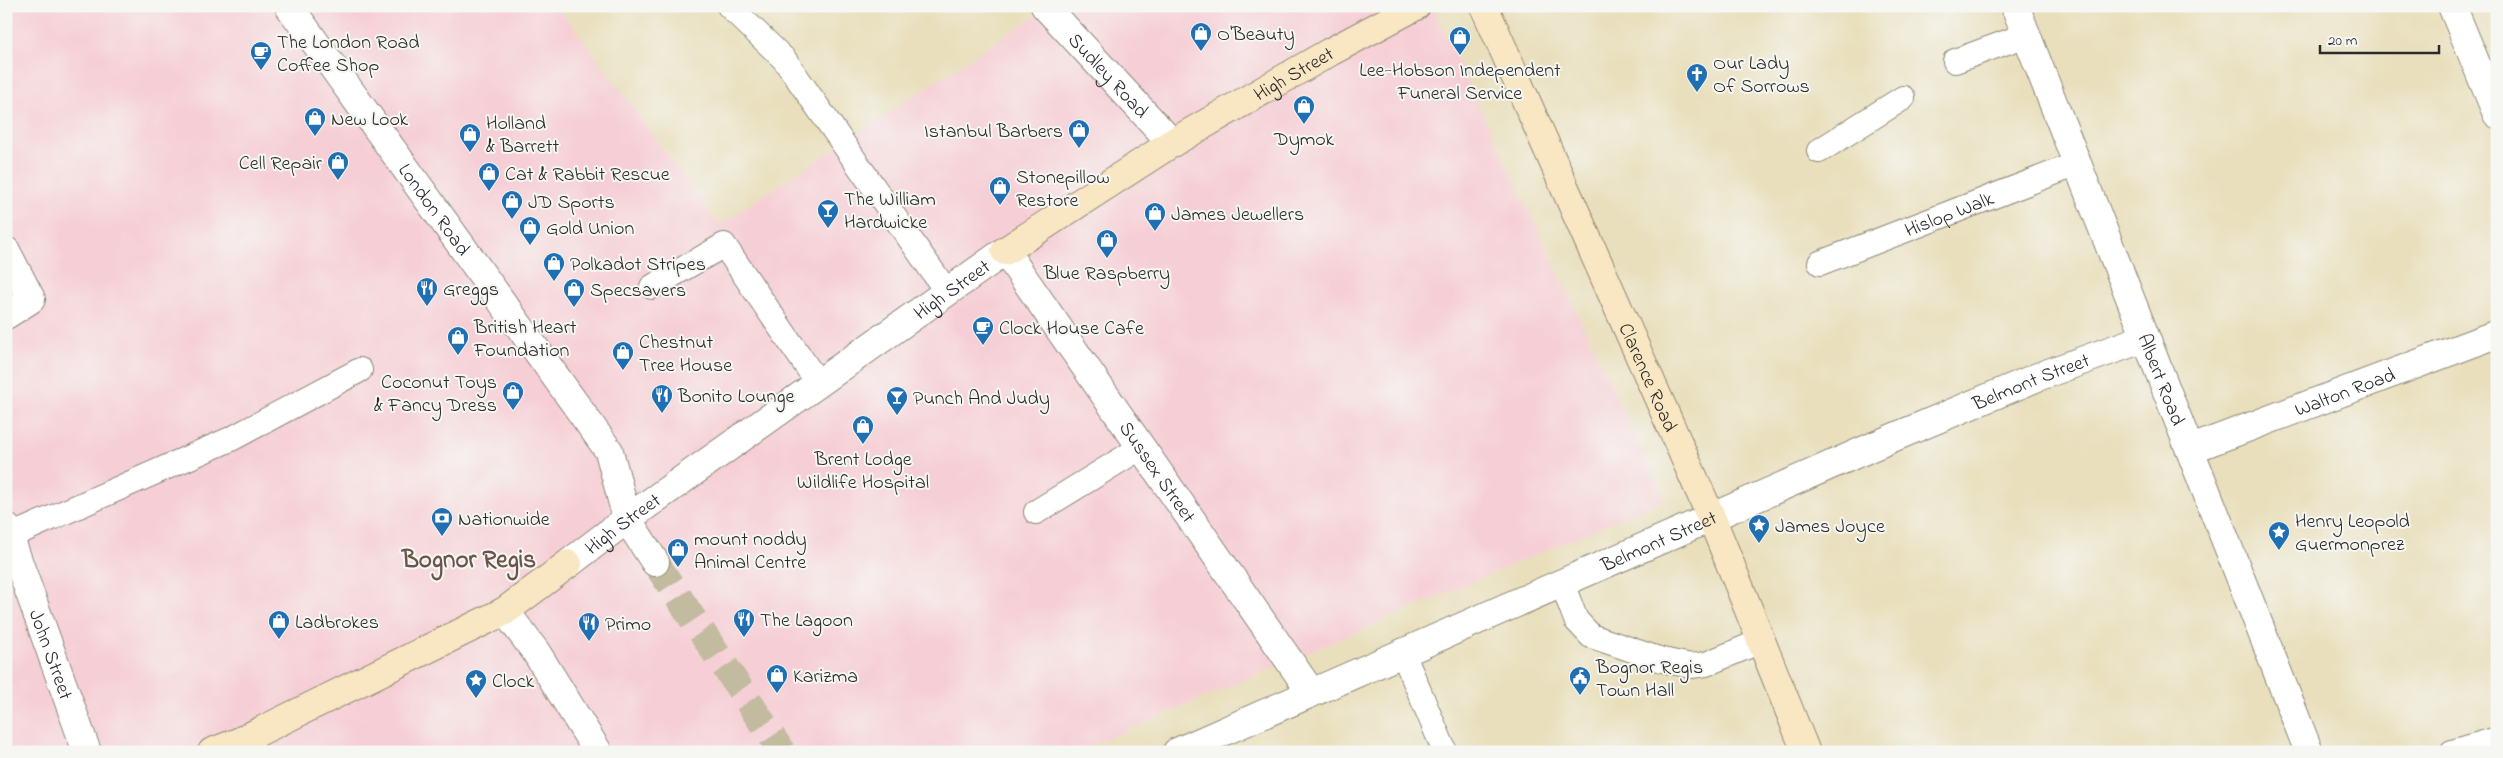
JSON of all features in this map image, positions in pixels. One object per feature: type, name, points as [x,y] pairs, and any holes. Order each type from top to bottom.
[{"type":"street","name":"London Road","points":[[289,6],[609,451],[627,519],[655,562]]},
{"type":"street","name":"Sudley Road","points":[[1045,6],[1172,143]]},
{"type":"street","name":"High Street","points":[[212,752],[238,742],[505,611],[627,519],[1005,251],[1172,143],[1330,52],[1416,6]]},
{"type":"street","name":"Clarence Road","points":[[1484,6],[1712,518],[1806,752]]},
{"type":"street","name":"Albert Road","points":[[2015,6],[2310,752]]},
{"type":"street","points":[[2452,6],[2497,114]]},
{"type":"street","points":[[6,250],[31,299],[6,315]]},
{"type":"street","name":"Sussex Street","points":[[1005,251],[1103,395],[1311,692]]},
{"type":"street","name":"Walton Road","points":[[2191,449],[2497,334]]},
{"type":"street","name":"Belmont Street","points":[[1177,752],[1402,651],[1712,518],[1890,439],[2023,383],[2145,338]]},
{"type":"street","name":"John Street","points":[[7,534],[86,752]]},
{"type":"street","points":[[505,611],[536,652],[598,752]]},
{"type":"lane","points":[[729,6],[784,59],[947,292]]},
{"type":"lane","points":[[1956,61],[2026,35]]},
{"type":"lane","points":[[1819,151],[1903,98]]},
{"type":"lane","name":"Hislop Walk","points":[[1820,263],[2077,164]]},
{"type":"lane","points":[[652,287],[724,245],[818,383]]},
{"type":"lane","points":[[7,534],[234,438],[360,370]]},
{"type":"lane","points":[[1036,512],[1140,448]]},
{"type":"lane","points":[[1562,583],[1576,620],[1591,636],[1662,660],[1691,666],[1706,664],[1761,641]]},
{"type":"lane","points":[[1402,651],[1445,752]]},
{"type":"lane","points":[[2452,752],[2497,739]]},
{"type":"shaded area","points":[[6,6],[558,6],[719,225],[1050,6],[1432,6],[1665,499],[1077,752],[6,752]]},
{"type":"tunnel","points":[[655,562],[782,752]]},
{"type":"place","name":"O'Beauty","points":[[1201,52]]},
{"type":"place","name":"Lee-Hobson Independent Funeral Service","points":[[1460,56]]},
{"type":"place","name":"The London Road Coffee Shop","points":[[261,71]]},
{"type":"place","name":"Our Lady Of Sorrows","points":[[1697,93]]},
{"type":"place","name":"Dymok","points":[[1304,125]]},
{"type":"place","name":"New Look","points":[[315,137]]},
{"type":"place","name":"Istanbul Barbers","points":[[1079,149]]},
{"type":"place","name":"Holland & Barrett","points":[[470,153]]},
{"type":"place","name":"Cell Repair","points":[[338,181]]},
{"type":"place","name":"Cat & Rabbit Rescue","points":[[489,192]]},
{"type":"place","name":"Stonepillow Restore","points":[[1000,206]]},
{"type":"place","name":"JD Sports","points":[[512,220]]},
{"type":"place","name":"The William Hardwicke","points":[[828,229]]},
{"type":"place","name":"James Jewellers","points":[[1155,232]]},
{"type":"place","name":"Gold Union","points":[[530,246]]},
{"type":"place","name":"Blue Raspberry","points":[[1107,259]]},
{"type":"place","name":"Polkadot Stripes","points":[[554,282]]},
{"type":"place","name":"Greggs","points":[[427,307]]},
{"type":"place","name":"Specsavers","points":[[574,308]]},
{"type":"place","name":"Clock House Cafe","points":[[983,346]]},
{"type":"place","name":"British Heart Foundation","points":[[458,356]]},
{"type":"place","name":"Chestnut Tree House","points":[[623,371]]},
{"type":"place","name":"Coconut Toys & Fancy Dress","points":[[513,411]]},
{"type":"place","name":"Bonito Lounge","points":[[662,414]]},
{"type":"place","name":"Punch And Judy","points":[[897,416]]},
{"type":"place","name":"Brent Lodge Wildlife Hospital","points":[[863,445]]},
{"type":"place","name":"Nationwide","points":[[442,537]]},
{"type":"place","name":"James Joyce","points":[[1759,544]]},
{"type":"place","name":"Henry Leopold Guermonprez","points":[[2279,551]]},
{"type":"place","name":"mount noddy Animal Centre","points":[[678,568]]},
{"type":"place","name":"The Lagoon","points":[[744,638]]},
{"type":"place","name":"Ladbrokes","points":[[279,640]]},
{"type":"place","name":"Primo","points":[[589,642]]},
{"type":"place","name":"Karizma","points":[[777,694]]},
{"type":"place","name":"Bognor Regis Town Hall","points":[[1580,696]]},
{"type":"place","name":"Clock","points":[[476,699]]},
{"type":"district","name":"Bognor Regis","points":[[469,558]]}]
